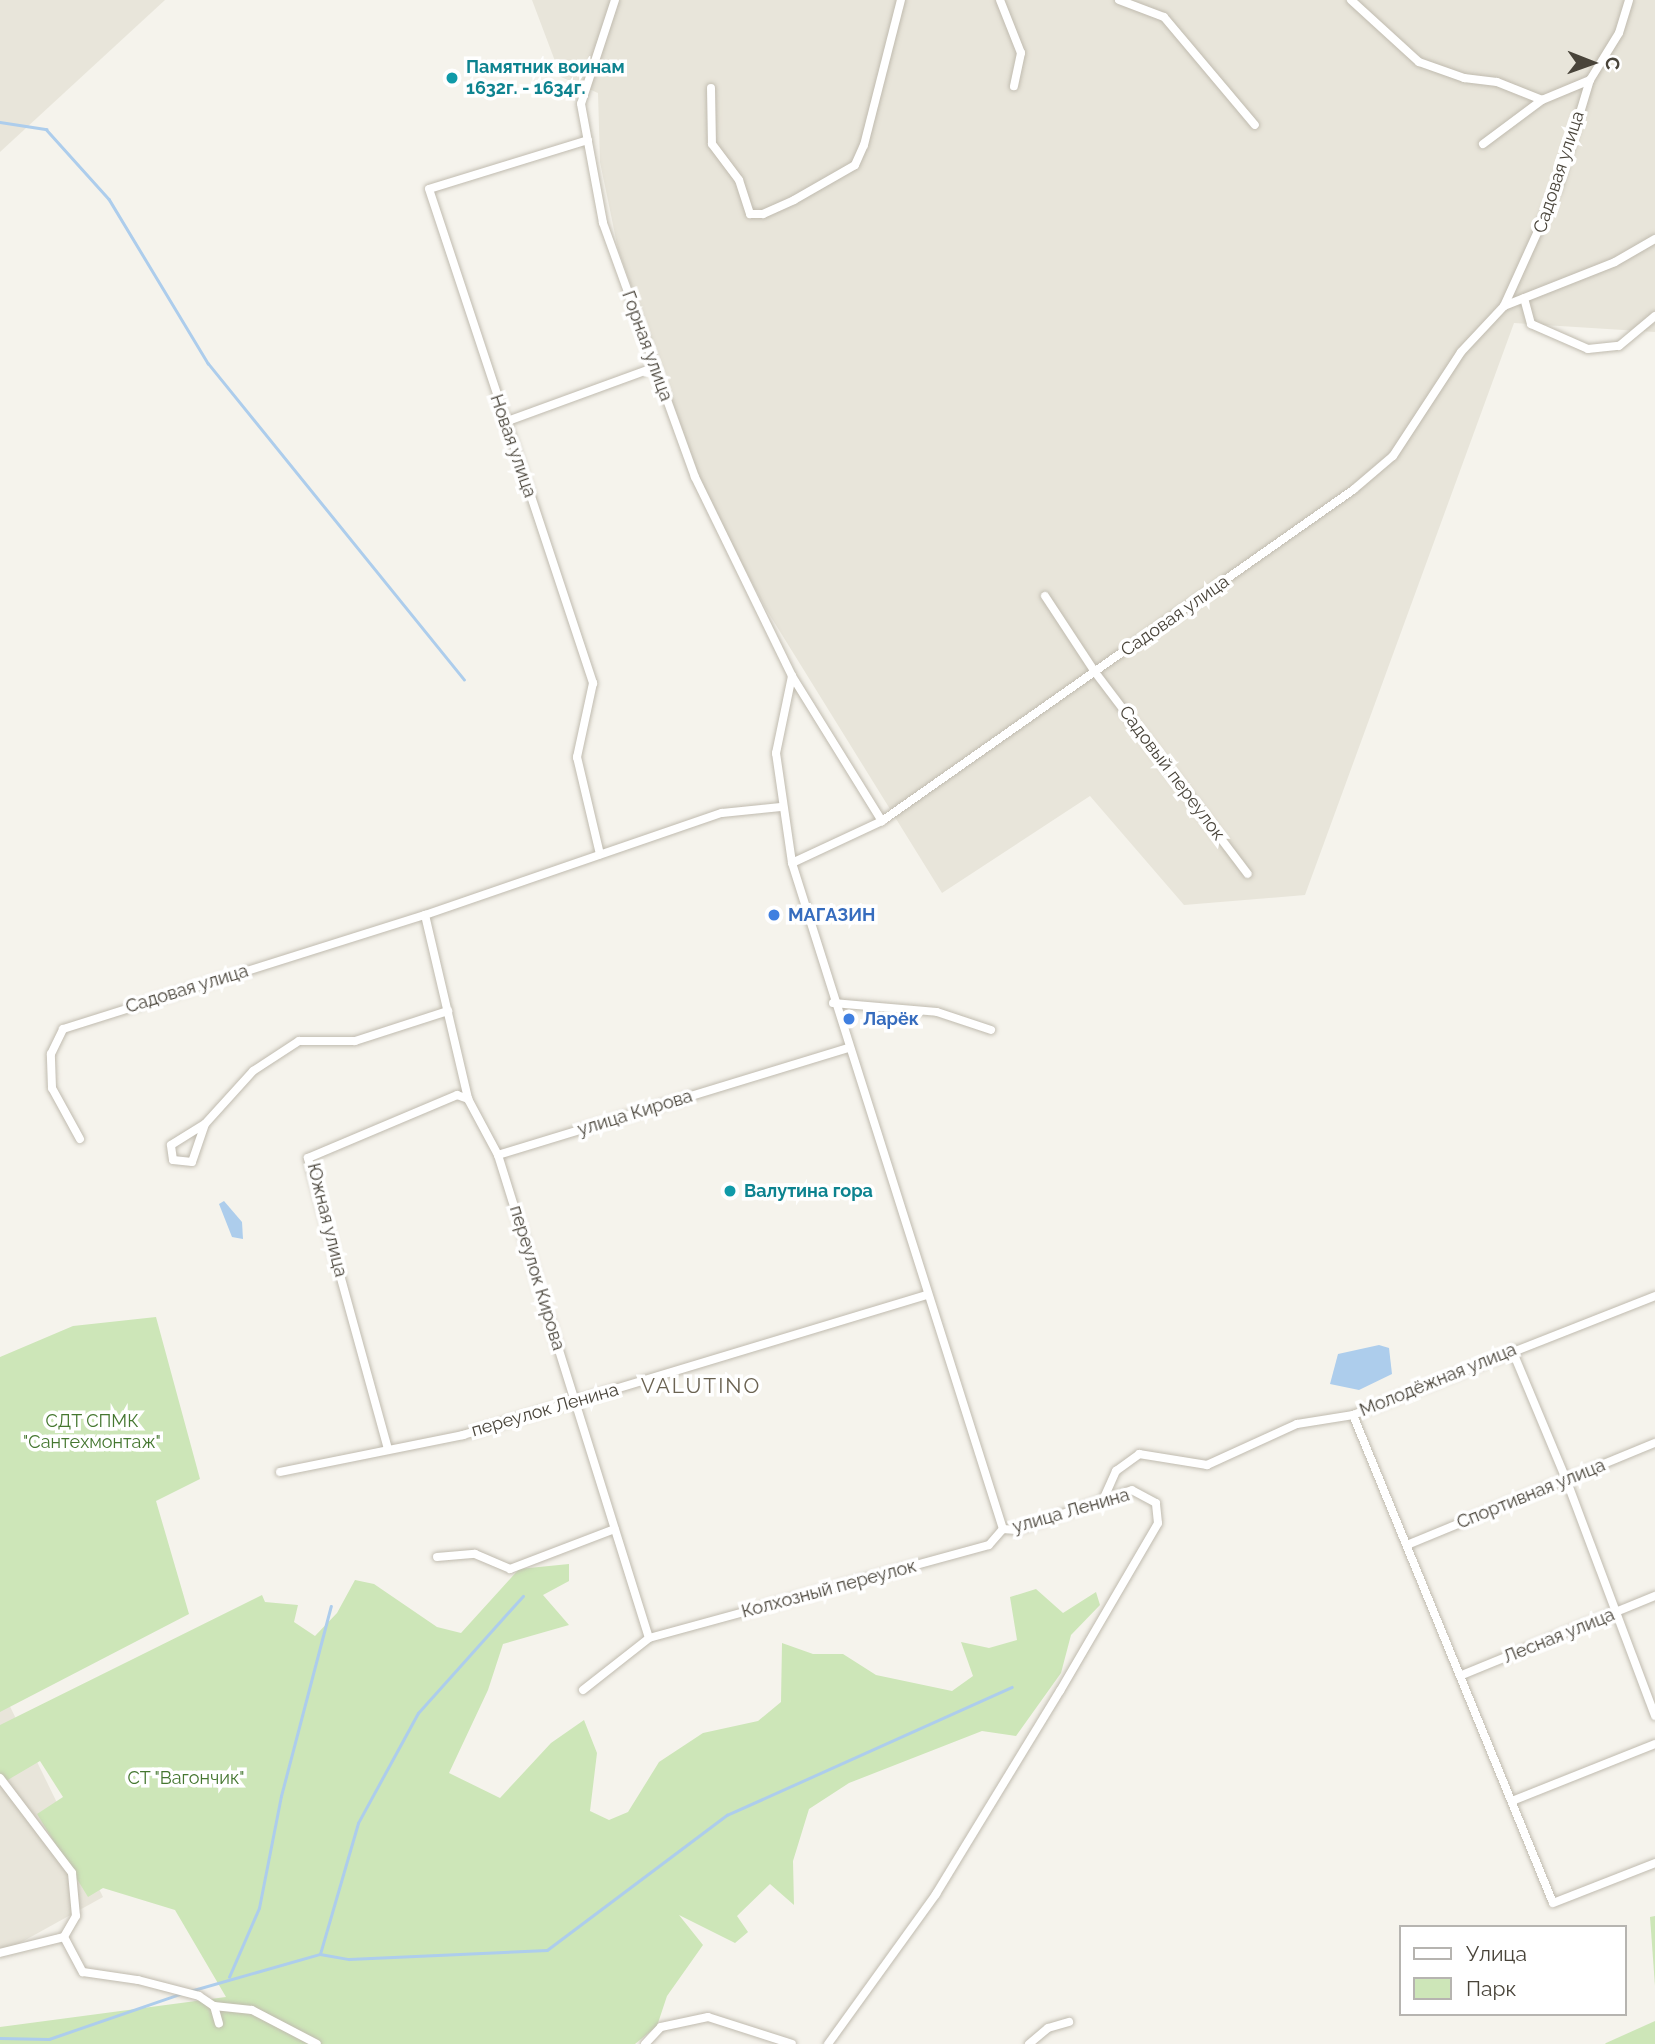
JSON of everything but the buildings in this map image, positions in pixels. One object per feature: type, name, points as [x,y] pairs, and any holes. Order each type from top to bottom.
[{"type":"street","name":"Горная улица","points":[[615,0],[581,104],[603,223],[695,477],[792,676],[882,821]]},
{"type":"street","points":[[711,88],[712,144],[738,180],[750,214],[763,214],[783,205],[855,164],[864,145],[901,0]]},
{"type":"street","points":[[1000,0],[1021,53],[1014,86]]},
{"type":"street","points":[[1119,0],[1164,18],[1255,125]]},
{"type":"street","points":[[1350,0],[1419,62],[1464,78],[1497,82],[1542,100]]},
{"type":"street","name":"Садовая улица","points":[[792,863],[882,821],[1095,672],[1393,456],[1461,352],[1504,306],[1557,189],[1590,80],[1619,33],[1629,0]]},
{"type":"street","points":[[1483,144],[1542,100],[1590,80]]},
{"type":"street","name":"Новая улица","points":[[588,140],[429,189],[593,683],[577,757],[600,854]]},
{"type":"street","name":"Садовая улица","points":[[1504,306],[1615,262],[1655,239]]},
{"type":"street","points":[[1524,298],[1531,324],[1588,349],[1619,346],[1655,316]]},
{"type":"street","points":[[505,422],[655,368]]},
{"type":"street","name":"Садовый переулок","points":[[1045,596],[1095,672],[1248,874]]},
{"type":"street","name":"улица Ленина","points":[[792,676],[776,753],[781,807],[792,863],[833,1003],[1003,1529],[1016,1530],[1132,1490],[1156,1503],[1158,1523],[936,1895],[828,2044]]},
{"type":"street","name":"Садовая улица","points":[[80,1139],[52,1088],[51,1054],[63,1029],[425,915],[722,813],[781,807]]},
{"type":"street","points":[[425,915],[468,1099],[498,1155]]},
{"type":"street","points":[[833,1003],[937,1012],[991,1030]]},
{"type":"street","points":[[205,1124],[192,1162],[173,1160],[171,1144],[205,1124],[253,1071],[299,1041],[355,1041],[448,1011]]},
{"type":"street","name":"улица Кирова","points":[[498,1155],[848,1048]]},
{"type":"street","points":[[465,1084],[457,1096],[468,1099]]},
{"type":"street","name":"Южная улица","points":[[388,1449],[307,1158],[457,1096]]},
{"type":"street","name":"переулок Кирова","points":[[498,1155],[576,1402]]},
{"type":"street","name":"переулок Ленина","points":[[280,1472],[463,1435],[927,1295]]},
{"type":"street","name":"Молодёжная улица","points":[[1103,1500],[1116,1471],[1139,1454],[1208,1465],[1297,1424],[1353,1415],[1512,1350],[1655,1296]]},
{"type":"street","points":[[1512,1350],[1566,1479],[1655,1717]]},
{"type":"street","points":[[576,1402],[649,1637]]},
{"type":"street","points":[[1353,1415],[1462,1675],[1553,1903],[1655,1863]]},
{"type":"street","name":"Спортивная улица","points":[[1407,1545],[1655,1443]]},
{"type":"street","points":[[437,1557],[475,1554],[510,1569],[615,1529]]},
{"type":"street","name":"Колхозный переулок","points":[[583,1690],[649,1637],[989,1545],[1003,1529]]},
{"type":"street","name":"Лесная улица","points":[[1462,1675],[1655,1596]]},
{"type":"street","points":[[1512,1801],[1655,1744]]},
{"type":"street","points":[[0,1778],[72,1872],[76,1916],[64,1937],[0,1953]]},
{"type":"street","points":[[64,1937],[83,1972],[150,1983],[199,1996],[214,2006],[251,2010],[317,2044]]},
{"type":"street","points":[[214,2006],[219,2023]]},
{"type":"street","points":[[645,2044],[661,2027],[708,2017],[792,2044]]},
{"type":"street","points":[[1029,2044],[1048,2028],[1069,2022]]},
{"type":"shaded area","points":[[0,0],[165,0],[0,152]]},
{"type":"shaded area","points":[[532,0],[1655,0],[1655,332],[1514,323],[1305,895],[1184,905],[1090,796],[942,893],[766,609],[706,496],[618,249],[600,162],[598,93],[561,77]]},
{"type":"shaded area","points":[[0,1686],[103,1897],[0,1954]]},
{"type":"green space","name":"СДТ СПМК \"Сантехмонтаж\"","points":[[156,1317],[200,1479],[156,1501],[189,1614],[0,1712],[0,1357],[73,1326]]},
{"type":"green space","name":"СТ \"Вагончик\"","points":[[569,1564],[569,1581],[543,1595],[569,1625],[503,1644],[488,1690],[449,1773],[500,1798],[551,1743],[584,1720],[597,1753],[590,1811],[609,1820],[628,1812],[659,1762],[703,1733],[758,1721],[781,1702],[782,1643],[813,1654],[843,1654],[876,1675],[952,1691],[973,1676],[961,1642],[989,1648],[1017,1640],[1010,1597],[1036,1589],[1063,1613],[1096,1592],[1100,1605],[1071,1635],[1061,1673],[1016,1736],[982,1731],[849,1783],[809,1809],[793,1861],[794,1905],[770,1884],[737,1916],[748,1932],[735,1943],[679,1915],[703,1945],[667,1996],[657,2026],[635,2044],[0,2044],[0,2027],[226,1997],[175,1910],[103,1888],[88,1897],[37,1814],[63,1797],[40,1761],[6,1781],[0,1774],[0,1725],[262,1595],[265,1602],[298,1605],[294,1622],[315,1636],[337,1613],[355,1580],[374,1584],[437,1627],[461,1633],[519,1569]]},
{"type":"green space","points":[[1655,1916],[1655,1986],[1650,1917]]},
{"type":"green space","points":[[1655,2021],[1655,2044],[1605,2044],[1606,2043]]},
{"type":"water","points":[[224,1201],[242,1222],[243,1239],[232,1237],[219,1204]]},
{"type":"water","points":[[1379,1345],[1389,1348],[1392,1374],[1359,1390],[1330,1384],[1338,1354]]},
{"type":"waterway","points":[[0,122],[46,129],[109,199],[208,363],[464,679]]},
{"type":"waterway","points":[[320,1954],[358,1823],[418,1713],[523,1596]]},
{"type":"waterway","points":[[229,1977],[259,1908],[281,1796],[331,1606]]},
{"type":"waterway","points":[[190,1991],[320,1954],[349,1959],[547,1950],[727,1815],[1012,1687]]},
{"type":"waterway","points":[[0,2038],[49,2039],[180,1994]]},
{"type":"place","name":"Памятник воинам 1632г. - 1634г.","points":[[452,78]]},
{"type":"place","name":"МАГАЗИН","points":[[774,915]]},
{"type":"place","name":"Ларёк","points":[[849,1019]]},
{"type":"place","name":"Валутина гора","points":[[730,1191]]},
{"type":"district","name":"VALUTINO","points":[[701,1386]]}]
